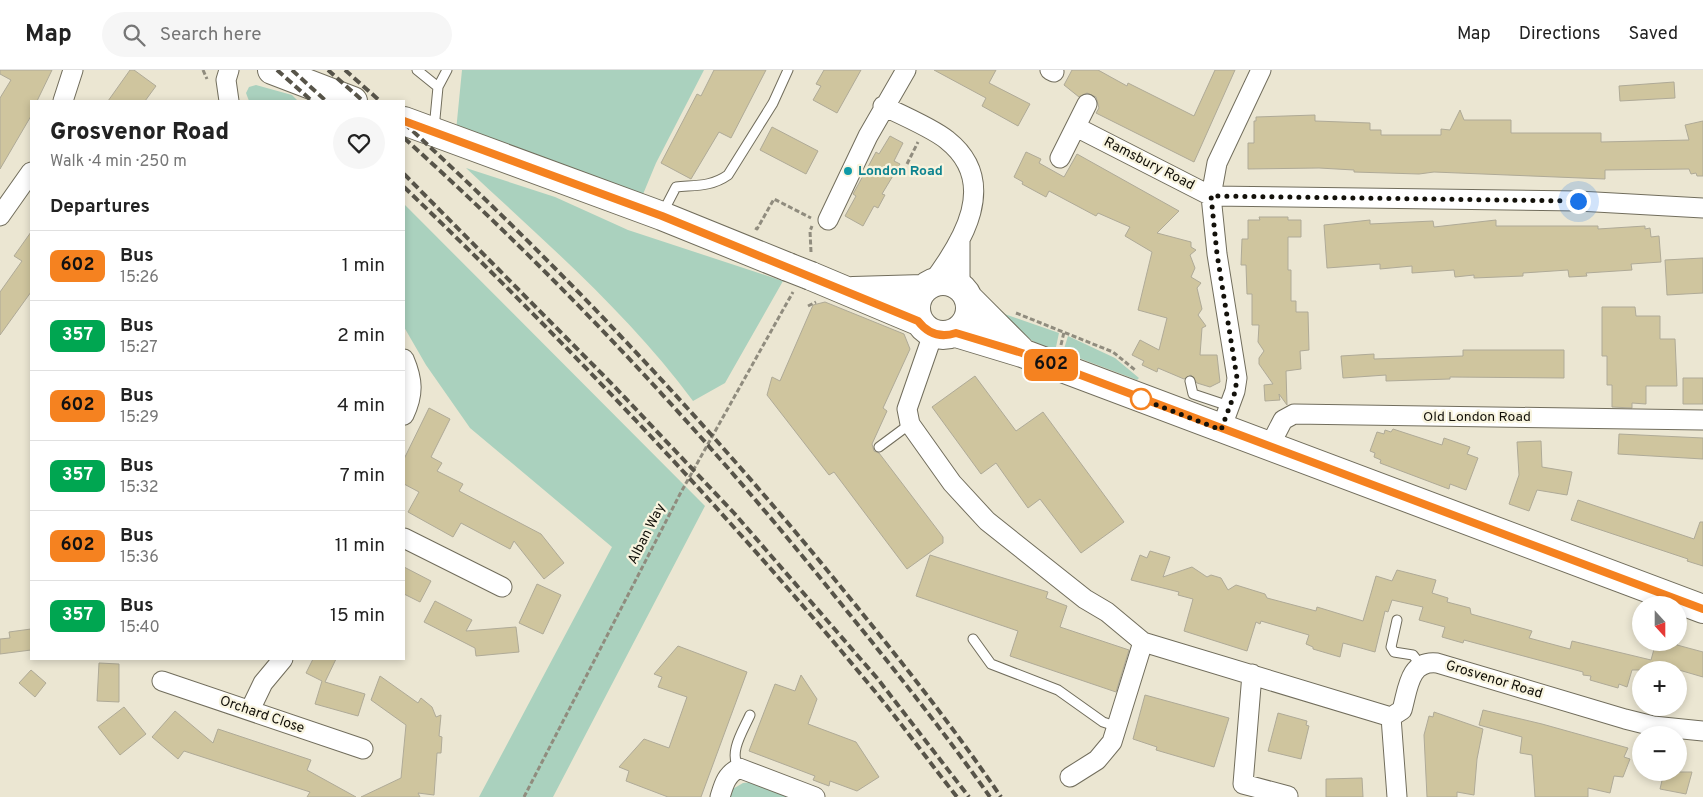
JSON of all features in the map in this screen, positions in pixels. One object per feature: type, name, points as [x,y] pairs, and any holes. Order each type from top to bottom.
[{"type":"main road","points":[[272,70],[350,100]]},
{"type":"main road","points":[[405,121],[662,216],[799,276],[850,291],[936,329],[1022,353],[1225,418],[1269,448],[1703,609]]},
{"type":"main road","points":[[850,291],[927,287],[940,281],[964,292],[1022,353]]},
{"type":"main road","points":[[927,287],[916,305],[936,329]]},
{"type":"main road","points":[[936,329],[968,321],[970,312],[964,292]]},
{"type":"street","points":[[63,100],[73,70]]},
{"type":"street","points":[[229,70],[226,80],[229,100]]},
{"type":"street","points":[[822,220],[884,106],[906,70]]},
{"type":"street","points":[[1225,418],[1237,378],[1217,254],[1211,196],[1217,163],[1261,70]]},
{"type":"street","points":[[1060,158],[1088,104]]},
{"type":"street","points":[[884,106],[946,139],[958,150],[968,164],[975,179],[974,204],[960,238],[927,287]]},
{"type":"street","name":"Ramsbury Road","points":[[1076,127],[1211,196],[1578,201],[1703,208]]},
{"type":"street","points":[[0,216],[30,173]]},
{"type":"street","points":[[960,238],[964,292]]},
{"type":"street","points":[[936,329],[907,409],[910,424],[952,483],[987,521],[1085,599],[1107,612],[1143,642],[1391,717],[1402,710],[1412,676],[1420,664]]},
{"type":"street","points":[[405,361],[411,376],[412,392],[405,412]]},
{"type":"street","name":"Old London Road","points":[[1269,448],[1283,420],[1294,414],[1703,420]]},
{"type":"street","points":[[405,538],[502,587]]},
{"type":"street","points":[[1070,777],[1105,753],[1118,727],[1143,642]]},
{"type":"street","points":[[250,710],[263,683],[282,660]]},
{"type":"street","name":"Grosvenor Road","points":[[1420,664],[1437,663],[1653,726],[1703,731]]},
{"type":"street","points":[[1252,674],[1243,784],[1288,797]]},
{"type":"street","name":"Orchard Close","points":[[162,681],[363,749]]},
{"type":"street","points":[[1391,717],[1397,797]]},
{"type":"street","points":[[720,797],[726,779],[731,772],[739,768],[816,797]]},
{"type":"lane","points":[[417,70],[438,87]]},
{"type":"lane","points":[[434,132],[438,87],[447,70]]},
{"type":"lane","points":[[662,216],[676,188],[705,186],[718,182],[728,175],[769,111],[788,70]]},
{"type":"lane","points":[[1190,381],[1193,394],[1225,418]]},
{"type":"lane","points":[[879,447],[910,424]]},
{"type":"lane","points":[[1397,620],[1390,647],[1394,652],[1414,656],[1420,664]]},
{"type":"lane","points":[[973,638],[991,664],[1058,690],[1103,722],[1118,727]]},
{"type":"lane","points":[[739,768],[734,761],[734,753],[750,715]]},
{"type":"path","points":[[907,164],[925,128]]},
{"type":"path","points":[[749,225],[757,229],[774,199],[822,220]]},
{"type":"path","name":"Alban Way","points":[[524,797],[680,494],[799,276]]},
{"type":"path","points":[[1012,312],[1113,352],[1139,373]]},
{"type":"green space","points":[[462,70],[704,70],[656,163],[641,199],[456,131]]},
{"type":"green space","points":[[256,85],[292,95],[297,100],[249,100],[246,93],[249,87]]},
{"type":"green space","points":[[466,168],[555,197],[628,230],[783,281],[725,383],[693,401],[642,338],[614,309],[556,251]]},
{"type":"green space","points":[[405,205],[705,506],[553,797],[479,797],[612,547],[470,428],[426,365],[405,329]]},
{"type":"green space","points":[[993,310],[1059,333],[1056,347],[1050,352],[1011,327]]},
{"type":"green space","points":[[1068,336],[1115,358],[1139,378],[1137,380],[1063,352]]},
{"type":"green space","points":[[753,782],[797,797],[729,797],[731,790],[743,783]]},
{"type":"building","points":[[0,70],[52,70],[37,100],[30,100],[30,118],[0,169],[0,98],[11,80],[0,74]]},
{"type":"building","points":[[130,70],[134,70],[156,86],[146,100],[109,100]]},
{"type":"building","points":[[714,70],[766,70],[731,138],[719,132],[691,179],[661,163],[697,94],[701,96]]},
{"type":"building","points":[[824,70],[861,70],[837,113],[813,100],[821,86],[816,84]]},
{"type":"building","points":[[934,70],[996,70],[989,83],[1030,104],[1018,126],[982,106],[986,98]]},
{"type":"building","points":[[1072,70],[1098,70],[1127,86],[1128,83],[1194,116],[1215,70],[1235,70],[1194,162],[1096,113],[1099,108],[1096,97],[1087,93],[1079,97],[1064,85]]},
{"type":"building","points":[[1674,82],[1675,98],[1620,101],[1619,86]]},
{"type":"building","points":[[1460,110],[1464,120],[1511,120],[1511,133],[1601,133],[1601,142],[1689,140],[1685,125],[1703,121],[1703,176],[1697,176],[1696,173],[1691,174],[1689,169],[1605,170],[1605,179],[1434,172],[1419,174],[1354,172],[1354,170],[1319,168],[1248,169],[1248,143],[1254,143],[1254,121],[1256,121],[1256,117],[1315,115],[1315,121],[1370,123],[1370,130],[1381,130],[1381,135],[1441,135],[1441,129],[1450,130]]},
{"type":"building","points":[[772,127],[818,151],[806,174],[760,150]]},
{"type":"building","points":[[890,136],[903,143],[894,161],[900,164],[882,194],[885,195],[878,208],[874,206],[863,226],[845,216],[856,196],[853,194],[876,152],[879,154]]},
{"type":"building","points":[[1026,152],[1041,159],[1039,163],[1064,177],[1077,154],[1179,211],[1157,233],[1191,242],[1191,247],[1196,250],[1190,255],[1195,268],[1191,277],[1201,283],[1197,288],[1202,309],[1198,315],[1206,326],[1202,328],[1200,355],[1217,355],[1220,382],[1210,387],[1197,383],[1191,375],[1184,379],[1158,368],[1157,372],[1142,365],[1144,361],[1132,355],[1140,340],[1159,350],[1167,318],[1138,310],[1152,252],[1125,236],[1130,227],[1098,213],[1096,216],[1049,191],[1046,197],[1022,184],[1023,182],[1014,177]]},
{"type":"building","points":[[1259,217],[1288,217],[1288,220],[1301,220],[1301,237],[1288,237],[1288,270],[1291,270],[1291,301],[1296,301],[1296,312],[1308,312],[1309,350],[1300,351],[1301,369],[1286,371],[1287,405],[1279,394],[1280,400],[1265,401],[1264,385],[1273,384],[1259,364],[1259,358],[1264,351],[1258,342],[1259,325],[1252,325],[1252,294],[1247,294],[1246,265],[1241,265],[1242,239],[1248,239],[1248,220],[1260,220]]},
{"type":"building","points":[[1370,220],[1370,224],[1433,221],[1434,227],[1496,220],[1496,226],[1598,226],[1598,229],[1645,226],[1645,229],[1650,228],[1651,237],[1659,236],[1661,262],[1631,264],[1632,270],[1586,273],[1587,276],[1569,277],[1568,270],[1523,273],[1523,276],[1474,278],[1474,275],[1455,277],[1454,270],[1412,273],[1412,266],[1380,269],[1380,264],[1327,268],[1324,225]]},
{"type":"building","points":[[30,233],[30,293],[0,335],[0,292],[22,261],[14,256]]},
{"type":"building","points":[[1703,258],[1703,293],[1667,295],[1665,260]]},
{"type":"building","points":[[825,302],[904,334],[910,349],[883,408],[887,411],[872,444],[874,451],[879,453],[943,537],[943,543],[907,569],[834,472],[829,475],[767,395],[772,377],[780,381],[813,305]]},
{"type":"building","points":[[1602,307],[1635,307],[1636,316],[1660,316],[1660,339],[1675,339],[1677,386],[1646,386],[1646,404],[1632,403],[1632,408],[1612,407],[1612,385],[1607,385],[1607,356],[1602,356]]},
{"type":"building","points":[[1463,350],[1564,350],[1564,378],[1450,377],[1450,379],[1386,381],[1386,375],[1343,378],[1341,356],[1374,354],[1374,359],[1463,356]]},
{"type":"building","points":[[975,376],[1016,431],[1043,412],[1124,522],[1081,553],[1040,499],[1028,508],[996,463],[981,474],[932,407]]},
{"type":"building","points":[[1683,378],[1703,378],[1703,404],[1683,404]]},
{"type":"building","points":[[429,408],[450,419],[431,457],[442,463],[437,471],[463,484],[459,491],[541,534],[564,563],[544,579],[514,541],[510,549],[461,523],[453,537],[408,512],[419,492],[405,485],[405,457]]},
{"type":"building","points":[[1393,429],[1442,445],[1444,438],[1470,447],[1467,454],[1478,458],[1466,490],[1450,484],[1449,489],[1380,463],[1381,460],[1374,457],[1375,453],[1370,451],[1377,432],[1384,434],[1385,430],[1391,432]]},
{"type":"building","points":[[1619,434],[1703,438],[1703,459],[1618,454]]},
{"type":"building","points":[[1541,441],[1542,467],[1572,472],[1567,495],[1537,490],[1529,511],[1509,504],[1519,475],[1517,442]]},
{"type":"building","points":[[1578,500],[1694,539],[1700,522],[1703,522],[1703,566],[1687,561],[1688,559],[1571,520]]},
{"type":"building","points":[[1150,551],[1170,557],[1163,577],[1192,567],[1207,577],[1211,575],[1221,578],[1228,590],[1236,585],[1265,594],[1267,598],[1316,611],[1317,607],[1363,621],[1376,576],[1392,581],[1397,570],[1436,580],[1432,593],[1448,598],[1447,602],[1470,608],[1471,614],[1532,631],[1529,638],[1570,649],[1572,641],[1651,660],[1654,651],[1688,651],[1688,648],[1703,652],[1703,677],[1687,672],[1687,661],[1632,661],[1632,670],[1627,687],[1619,684],[1618,688],[1590,680],[1591,676],[1583,675],[1583,672],[1464,640],[1463,643],[1442,637],[1445,627],[1419,620],[1423,607],[1392,600],[1388,612],[1385,611],[1375,652],[1343,643],[1340,657],[1313,649],[1313,647],[1306,644],[1309,635],[1261,621],[1260,624],[1256,622],[1247,651],[1184,631],[1193,599],[1178,595],[1179,592],[1131,580],[1140,555],[1147,558]]},
{"type":"building","points":[[930,555],[1048,592],[1046,598],[1067,606],[1060,627],[1129,650],[1116,692],[1010,656],[1018,631],[916,596]]},
{"type":"building","points":[[405,568],[431,581],[420,602],[405,594]]},
{"type":"building","points":[[537,584],[561,595],[543,634],[519,623]]},
{"type":"building","points":[[435,601],[472,620],[466,631],[516,627],[519,652],[476,656],[475,648],[424,622]]},
{"type":"building","points":[[30,629],[30,650],[0,654],[0,639],[10,638],[9,632]]},
{"type":"building","points":[[678,646],[747,672],[701,797],[668,797],[626,781],[629,771],[619,767],[644,739],[669,748],[687,697],[658,687],[662,677],[654,674]]},
{"type":"building","points":[[312,660],[336,660],[325,682],[365,694],[358,716],[315,704],[322,681],[306,673]]},
{"type":"building","points":[[99,663],[119,664],[119,702],[97,701]]},
{"type":"building","points":[[31,670],[46,683],[35,697],[19,683]]},
{"type":"building","points":[[801,675],[817,699],[808,724],[856,742],[879,777],[857,791],[830,781],[829,786],[813,780],[815,776],[749,751],[775,684],[795,691]]},
{"type":"building","points":[[380,676],[418,703],[421,698],[432,707],[436,717],[441,715],[439,736],[442,737],[441,753],[437,753],[434,795],[418,793],[420,797],[361,797],[401,778],[406,725],[371,700]]},
{"type":"building","points":[[1145,695],[1229,718],[1214,767],[1156,750],[1157,747],[1133,739]]},
{"type":"building","points":[[124,707],[146,734],[120,755],[98,727]]},
{"type":"building","points":[[1483,710],[1628,748],[1624,757],[1630,759],[1623,777],[1614,776],[1610,793],[1588,788],[1588,797],[1535,797],[1532,755],[1520,753],[1522,737],[1479,725]]},
{"type":"building","points":[[175,711],[213,743],[218,729],[311,760],[307,770],[356,797],[307,797],[310,792],[184,751],[178,759],[152,737]]},
{"type":"building","points":[[1434,712],[1483,729],[1477,759],[1474,795],[1457,792],[1457,797],[1427,797],[1424,735],[1429,716],[1433,717]]},
{"type":"building","points":[[1278,713],[1307,721],[1306,725],[1309,726],[1301,759],[1268,751]]},
{"type":"building","points":[[1687,772],[1692,772],[1686,794],[1660,789],[1662,781],[1687,781]]},
{"type":"building","points":[[1362,778],[1363,797],[1326,797],[1326,779]]},
{"type":"railway","points":[[277,70],[311,100]]},
{"type":"railway","points":[[292,70],[325,100]]},
{"type":"railway","points":[[328,70],[362,100]]},
{"type":"railway","points":[[345,70],[379,100]]},
{"type":"railway","points":[[405,124],[574,287],[682,402],[786,520],[900,660],[962,741],[1001,797]]},
{"type":"railway","points":[[405,139],[519,246],[576,303],[684,418],[737,478],[857,624],[935,722],[990,797]]},
{"type":"railway","points":[[405,175],[613,385],[734,513],[877,678],[969,797]]},
{"type":"railway","points":[[405,188],[525,306],[701,491],[758,554],[868,683],[957,797]]},
{"type":"bus line","name":"602","points":[[405,121],[662,216],[850,291],[918,321],[924,329],[933,334],[948,336],[956,333],[1022,353],[1221,430],[1703,609]]},
{"type":"place","name":"London Road","points":[[848,171]]},
{"type":"route","points":[[1141,399],[1136,397],[1221,430],[1235,392],[1237,378],[1217,254],[1211,196],[1578,201]]}]
